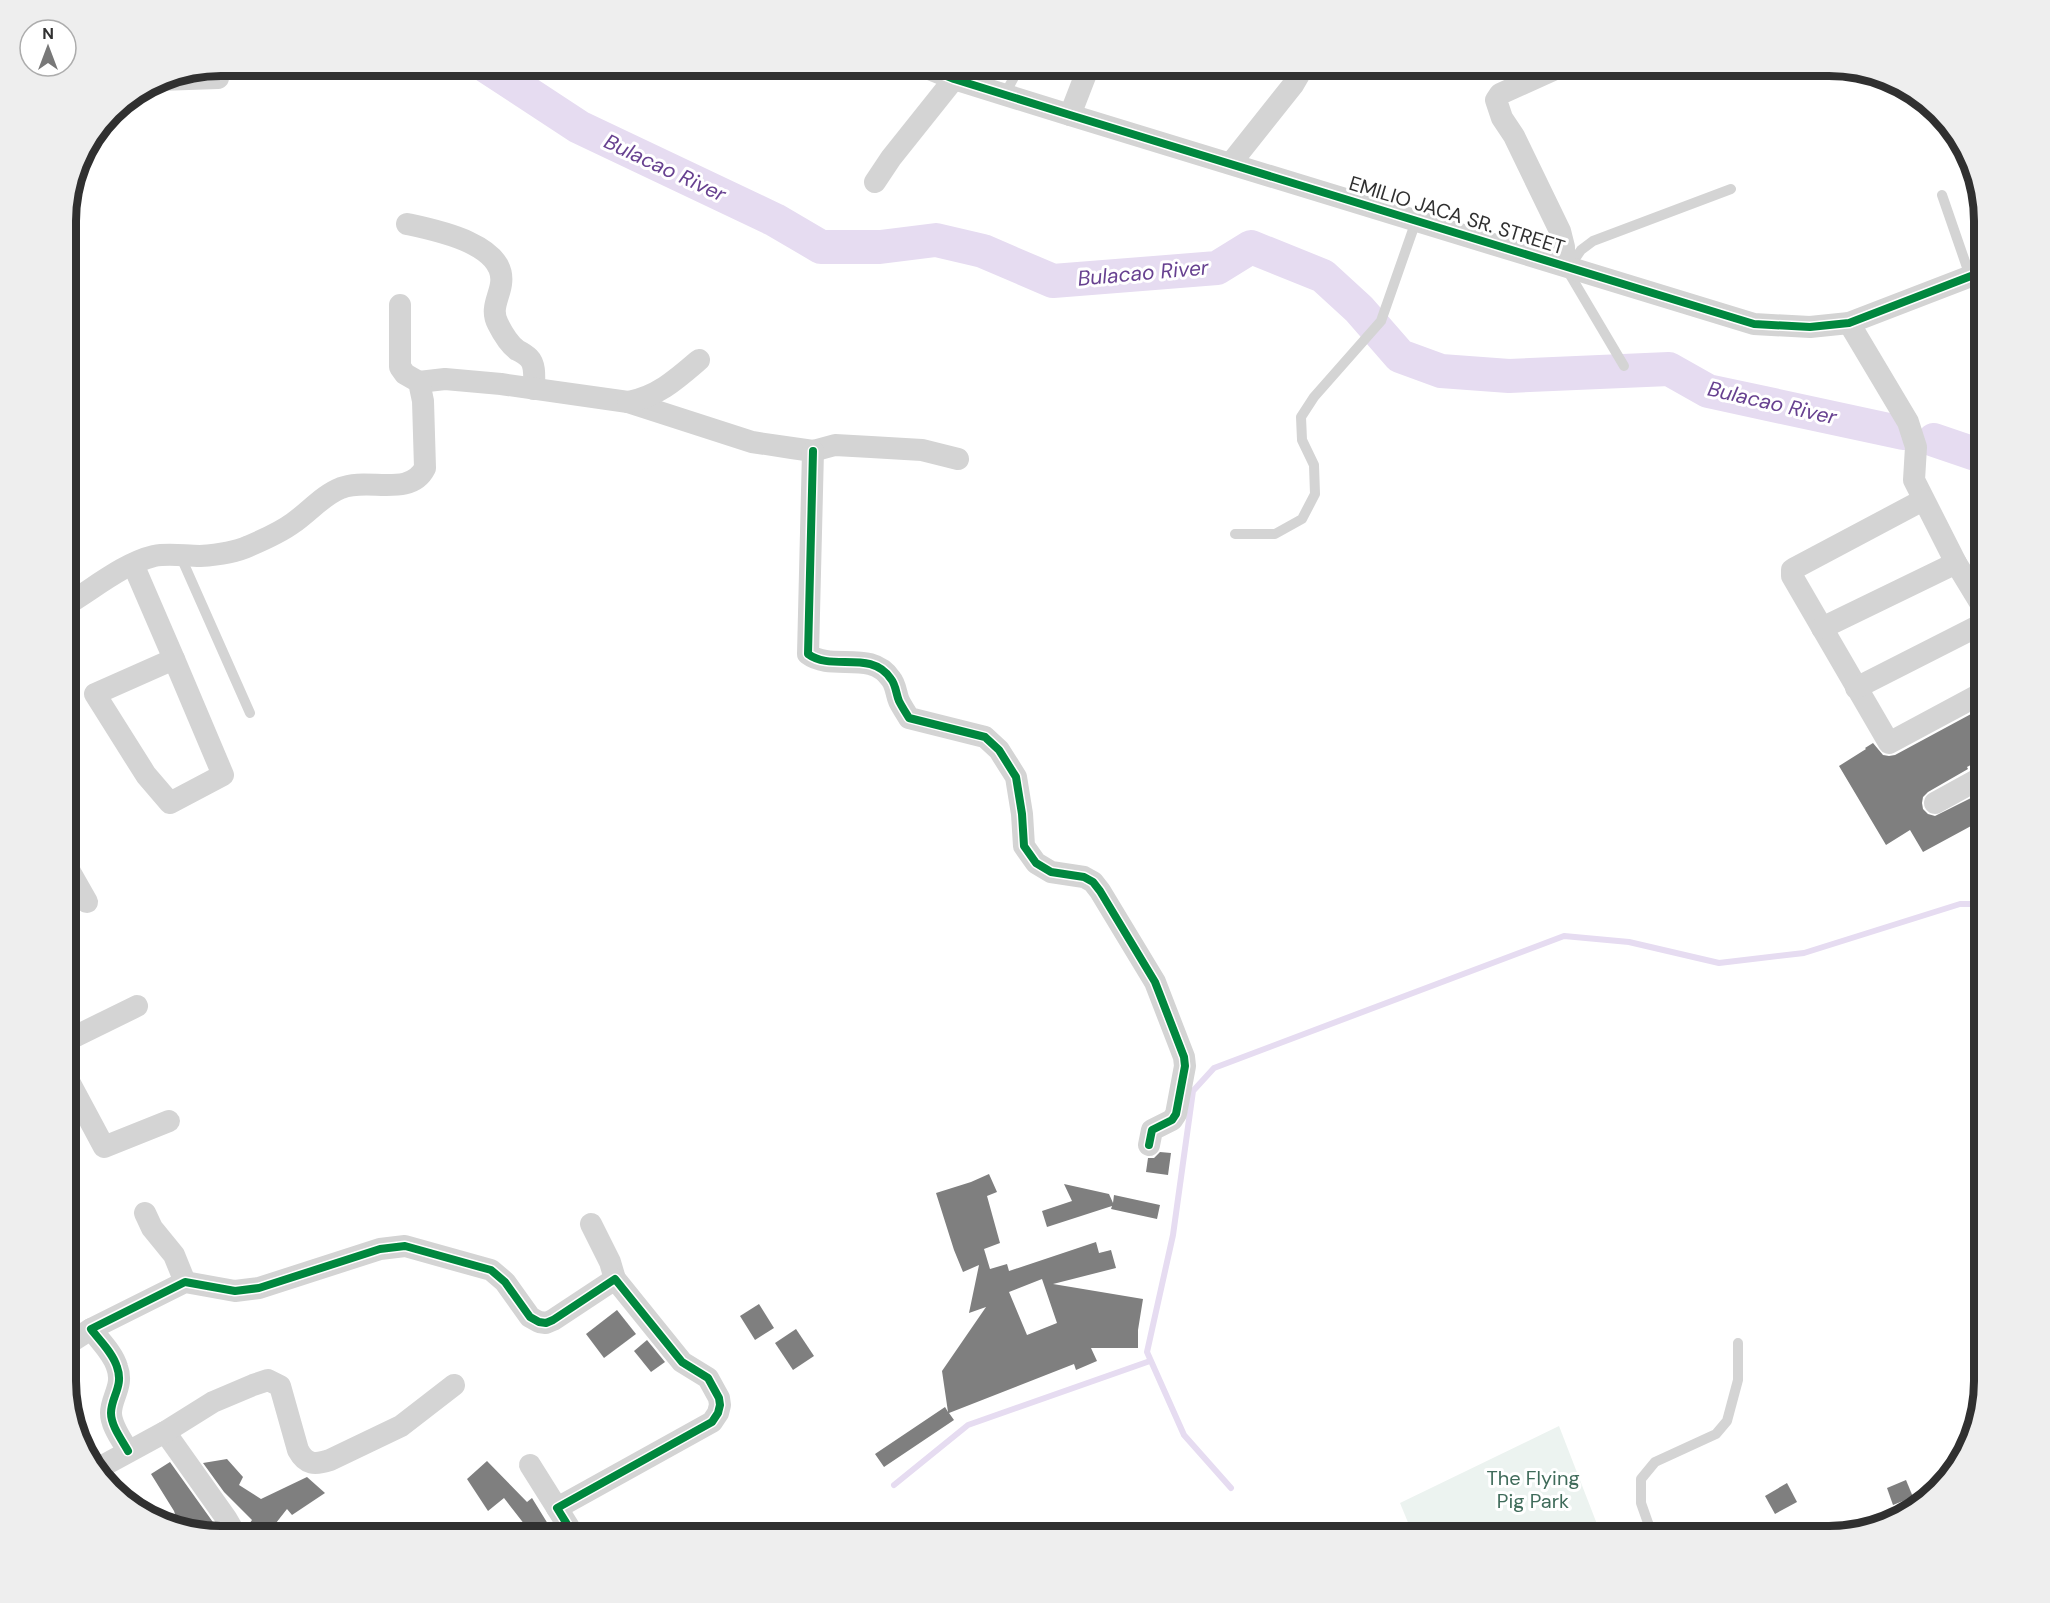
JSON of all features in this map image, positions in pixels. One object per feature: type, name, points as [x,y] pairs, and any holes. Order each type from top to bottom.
[{"type":"street","points":[[1070,115],[1085,76]]},
{"type":"street","points":[[1231,163],[1298,76]]},
{"type":"street","points":[[1539,76],[1500,94],[1496,100],[1502,118],[1514,136],[1560,231],[1567,266]]},
{"type":"street","name":"EMILIO JACA SR. STREET","points":[[950,77],[1754,324],[1810,327],[1849,323],[1974,275]]},
{"type":"street","points":[[195,79],[218,78]]},
{"type":"street","points":[[875,182],[954,78]]},
{"type":"street","points":[[407,224],[468,242],[488,253],[498,264],[502,283],[494,307],[496,320],[514,347],[529,358],[533,366],[534,389]]},
{"type":"street","points":[[400,305],[400,367],[405,374],[419,382],[445,379],[628,402],[752,442],[813,451],[835,445],[922,450],[958,459]]},
{"type":"street","points":[[1849,323],[1908,422],[1916,447],[1914,480],[1956,563],[1974,593]]},
{"type":"street","points":[[628,402],[643,400],[658,392],[699,360]]},
{"type":"street","points":[[77,598],[133,564],[155,556],[199,556],[248,547],[291,525],[341,487],[367,484],[402,485],[413,482],[420,477],[425,468],[423,400],[419,382]]},
{"type":"street","points":[[813,451],[808,654],[816,660],[860,661],[879,666],[892,680],[899,702],[909,718],[984,737],[999,750],[1016,777],[1024,846],[1036,863],[1051,872],[1084,878],[1093,882],[1100,891],[1155,982],[1184,1057],[1185,1066],[1176,1114],[1172,1120],[1152,1130],[1149,1145]]},
{"type":"street","points":[[1923,500],[1792,570],[1792,576],[1889,743],[1974,697]]},
{"type":"street","points":[[1822,628],[1956,563]]},
{"type":"street","points":[[133,564],[174,659],[223,775],[170,803],[146,775],[95,694],[174,659]]},
{"type":"street","points":[[1856,688],[1974,628]]},
{"type":"street","points":[[1935,803],[1974,782]]},
{"type":"street","points":[[77,884],[87,902]]},
{"type":"street","points":[[77,1036],[136,1006]]},
{"type":"street","points":[[77,1097],[104,1147],[169,1121]]},
{"type":"street","points":[[146,1213],[152,1228],[174,1255],[185,1282]]},
{"type":"street","points":[[557,1508],[712,1422],[720,1405],[719,1398],[708,1378],[682,1362],[615,1279],[610,1262],[591,1224]]},
{"type":"street","points":[[77,1338],[185,1282],[235,1291],[260,1288],[380,1249],[405,1246],[491,1270],[505,1282],[530,1317],[539,1322],[546,1323],[553,1320],[615,1279]]},
{"type":"street","points":[[91,1329],[113,1357],[118,1369],[119,1389],[111,1412],[112,1421],[128,1451]]},
{"type":"street","points":[[103,1465],[165,1432],[213,1402],[253,1384],[268,1380],[279,1386],[298,1450],[303,1459],[309,1464],[318,1464],[401,1426],[454,1384]]},
{"type":"street","points":[[165,1432],[231,1526]]},
{"type":"street","points":[[530,1465],[568,1526]]},
{"type":"lane","points":[[1005,94],[1014,77]]},
{"type":"lane","points":[[1624,366],[1567,266],[1581,250],[1593,241],[1731,189]]},
{"type":"lane","points":[[1942,195],[1974,267]]},
{"type":"lane","points":[[1235,534],[1275,534],[1302,519],[1315,494],[1314,465],[1302,440],[1301,417],[1314,397],[1381,321],[1416,221]]},
{"type":"lane","points":[[179,555],[250,713]]},
{"type":"lane","points":[[1649,1526],[1641,1503],[1641,1479],[1655,1462],[1716,1434],[1727,1421],[1738,1380],[1738,1343]]},
{"type":"green space","name":"The Flying Pig Park","points":[[1559,1426],[1598,1526],[1409,1526],[1400,1503]]},
{"type":"building","points":[[1974,712],[1974,763],[1928,792],[1923,797],[1922,803],[1923,809],[1928,814],[1935,816],[1974,796],[1974,824],[1923,852],[1910,830],[1886,845],[1839,766],[1873,743],[1883,755],[1895,755]]},
{"type":"building","points":[[1160,1152],[1171,1153],[1168,1175],[1146,1172],[1148,1158],[1154,1158]]},
{"type":"building","points":[[989,1174],[997,1192],[987,1196],[1000,1243],[984,1249],[990,1269],[1007,1264],[1009,1271],[1096,1242],[1099,1253],[1111,1250],[1116,1268],[1053,1284],[1143,1299],[1138,1330],[1138,1348],[1091,1348],[1097,1361],[1076,1370],[1074,1364],[949,1413],[954,1420],[884,1467],[875,1454],[945,1407],[948,1412],[942,1371],[986,1307],[969,1313],[979,1265],[963,1272],[936,1193]],"holes":[[[1042,1279],[1057,1323],[1027,1335],[1009,1292]]]},
{"type":"building","points":[[1064,1184],[1109,1194],[1113,1203],[1114,1195],[1160,1205],[1157,1219],[1111,1209],[1112,1206],[1047,1227],[1042,1211],[1072,1201]]},
{"type":"building","points":[[759,1304],[774,1328],[755,1340],[740,1316]]},
{"type":"building","points":[[617,1310],[636,1334],[604,1358],[586,1334]]},
{"type":"building","points":[[796,1329],[814,1356],[793,1370],[775,1343]]},
{"type":"building","points":[[647,1340],[665,1362],[651,1372],[634,1351]]},
{"type":"building","points":[[227,1459],[243,1477],[239,1485],[261,1499],[307,1477],[325,1493],[292,1515],[287,1509],[274,1526],[248,1526],[252,1520],[224,1492],[203,1463]]},
{"type":"building","points":[[487,1461],[527,1502],[532,1498],[548,1524],[526,1526],[504,1498],[488,1511],[467,1479]]},
{"type":"building","points":[[170,1462],[216,1526],[177,1520],[151,1474]]},
{"type":"building","points":[[1906,1480],[1913,1497],[1893,1505],[1887,1488]]},
{"type":"building","points":[[1787,1483],[1797,1502],[1775,1514],[1765,1496]]},
{"type":"waterway","name":"Bulacao River","points":[[502,77],[579,127],[775,220],[821,247],[880,247],[936,240],[983,251],[1053,281],[1217,268],[1251,247],[1323,276],[1359,309],[1400,356],[1441,371],[1509,376],[1669,369],[1708,391],[1903,433]]},
{"type":"waterway","name":"Bulacao River","points":[[1934,440],[1974,454]]},
{"type":"waterway","points":[[1231,1488],[1184,1435],[1147,1352],[1173,1235],[1193,1091],[1214,1068],[1564,936],[1629,942],[1719,963],[1804,953],[1960,904],[1974,904]]},
{"type":"waterway","points":[[894,1485],[968,1425],[1150,1361]]},
{"type":"cycle path","points":[[948,77],[1754,324],[1810,327],[1849,323],[1974,275]]},
{"type":"cycle path","points":[[813,451],[808,654],[828,661],[873,665],[883,670],[893,681],[899,701],[909,718],[985,737],[999,750],[1016,777],[1024,846],[1036,863],[1051,872],[1084,877],[1093,882],[1100,891],[1155,982],[1184,1057],[1185,1066],[1176,1114],[1172,1120],[1152,1130],[1149,1145]]},
{"type":"cycle path","points":[[128,1451],[111,1418],[119,1380],[117,1367],[109,1352],[91,1329],[185,1282],[235,1291],[259,1288],[380,1249],[405,1246],[491,1270],[505,1282],[530,1317],[546,1323],[615,1279],[682,1362],[708,1378],[719,1398],[720,1405],[712,1422],[557,1508],[568,1526]]}]
